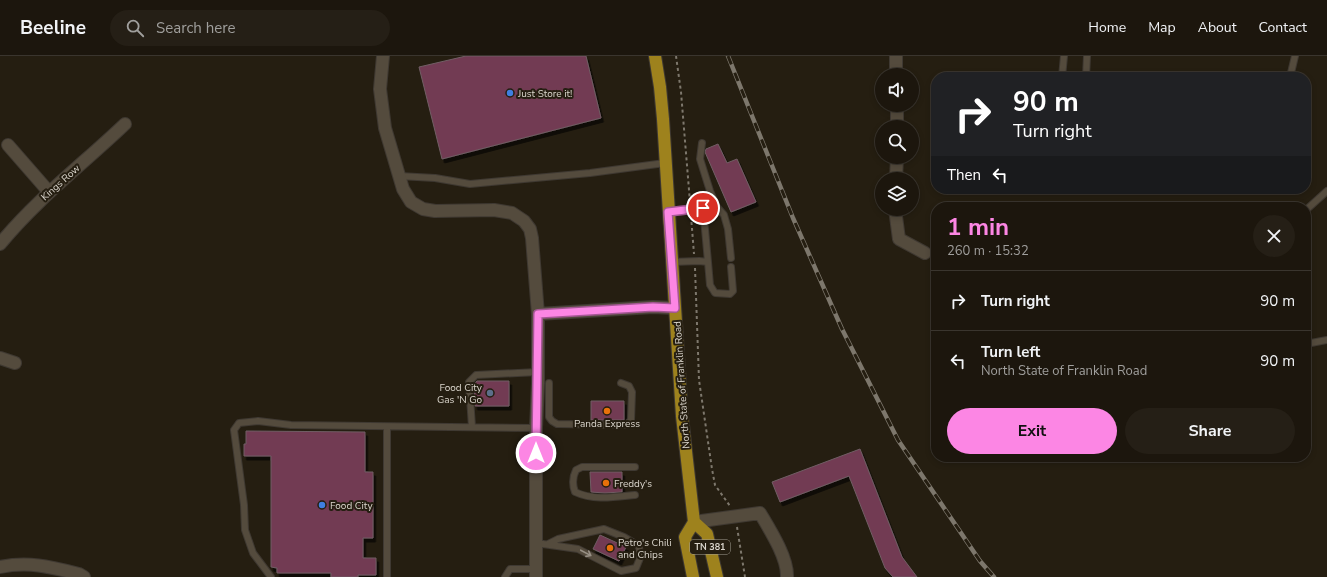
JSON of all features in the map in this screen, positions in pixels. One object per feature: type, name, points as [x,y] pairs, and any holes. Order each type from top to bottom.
[{"type":"highway","name":"North State of Franklin Road","points":[[655,56],[660,87],[666,163],[682,416],[694,522]]},
{"type":"highway","name":"TN 381","points":[[692,574],[685,536],[694,522],[707,534],[717,577]]},
{"type":"street","points":[[383,56],[380,89],[385,128],[403,189],[411,202],[423,209],[435,211],[494,210],[512,213],[524,221],[530,229],[538,314],[536,428],[542,544],[536,573]]},
{"type":"street","points":[[896,56],[896,68]]},
{"type":"street","name":"Kings Row","points":[[0,244],[18,223],[49,192],[98,150],[125,124]]},
{"type":"street","points":[[8,145],[49,192]]},
{"type":"street","points":[[896,216],[899,239],[925,253]]},
{"type":"street","points":[[538,314],[653,307],[675,308]]},
{"type":"street","points":[[0,358],[15,363]]},
{"type":"street","points":[[694,522],[760,513],[777,542],[787,570],[787,577]]},
{"type":"street","points":[[0,566],[32,564],[79,574],[84,577]]},
{"type":"lane","points":[[1062,72],[1064,56]]},
{"type":"lane","points":[[1086,72],[1087,56]]},
{"type":"lane","points":[[1291,72],[1294,56]]},
{"type":"lane","points":[[702,143],[700,159],[710,191],[717,207],[724,215],[731,258]]},
{"type":"lane","points":[[399,176],[435,178],[470,184],[590,174],[666,163]]},
{"type":"lane","points":[[1311,205],[1327,191]]},
{"type":"lane","points":[[668,212],[717,207]]},
{"type":"lane","points":[[703,208],[710,285],[715,293],[730,294],[733,292],[731,267]]},
{"type":"lane","points":[[672,262],[708,262]]},
{"type":"lane","points":[[1311,343],[1327,340]]},
{"type":"lane","points":[[472,427],[469,382],[476,375],[538,372]]},
{"type":"lane","points":[[549,383],[549,417],[557,424],[624,425],[631,420],[632,392],[629,386],[620,383]]},
{"type":"lane","points":[[272,577],[253,553],[245,530],[243,498],[234,430],[240,423],[258,421],[291,425],[536,428]]},
{"type":"lane","points":[[387,427],[387,577]]},
{"type":"lane","points":[[635,467],[582,467],[576,470],[573,476],[573,486],[575,492],[592,497],[607,498],[635,495]]},
{"type":"lane","points":[[604,529],[624,537],[639,546],[640,558],[636,568],[621,572],[578,549],[542,544],[604,529]]},
{"type":"lane","points":[[505,577],[510,569],[536,573]]},
{"type":"path","points":[[676,56],[682,92],[691,209],[699,380],[715,485],[735,517],[742,551],[745,577]]},
{"type":"building","name":"Just Store it!","points":[[466,56],[586,56],[601,118],[442,159],[419,67]]},
{"type":"building","points":[[718,144],[727,163],[737,159],[756,202],[731,212],[705,152],[706,149]]},
{"type":"building","name":"Food City Gas 'N Go","points":[[477,381],[509,381],[509,406],[475,406],[474,384]]},
{"type":"building","name":"Panda Express","points":[[591,401],[624,401],[624,420],[591,420]]},
{"type":"building","name":"Food City","points":[[246,431],[365,432],[365,472],[373,472],[373,538],[363,538],[363,558],[376,558],[376,575],[331,577],[331,573],[277,573],[277,568],[271,567],[271,456],[244,456]]},
{"type":"building","points":[[860,449],[902,557],[917,577],[893,577],[885,568],[849,476],[780,502],[772,482]]},
{"type":"building","name":"Freddy's","points":[[590,472],[622,472],[622,492],[591,492]]},
{"type":"building","name":"Petro's Chili and Chips","points":[[600,535],[626,547],[619,561],[593,549]]},
{"type":"railway","points":[[728,56],[793,218],[842,329],[898,440],[980,561],[994,577]]},
{"type":"place","name":"Just Store it!","points":[[510,93]]},
{"type":"place","name":"Food City Gas 'N Go","points":[[490,393]]},
{"type":"place","name":"Panda Express","points":[[607,411]]},
{"type":"place","name":"Freddy's","points":[[606,483]]},
{"type":"place","name":"Food City","points":[[322,505]]},
{"type":"place","name":"Petro's Chili and Chips","points":[[610,548]]},
{"type":"route","points":[[536,453],[538,314],[653,307],[675,308],[668,212],[703,208]]}]
